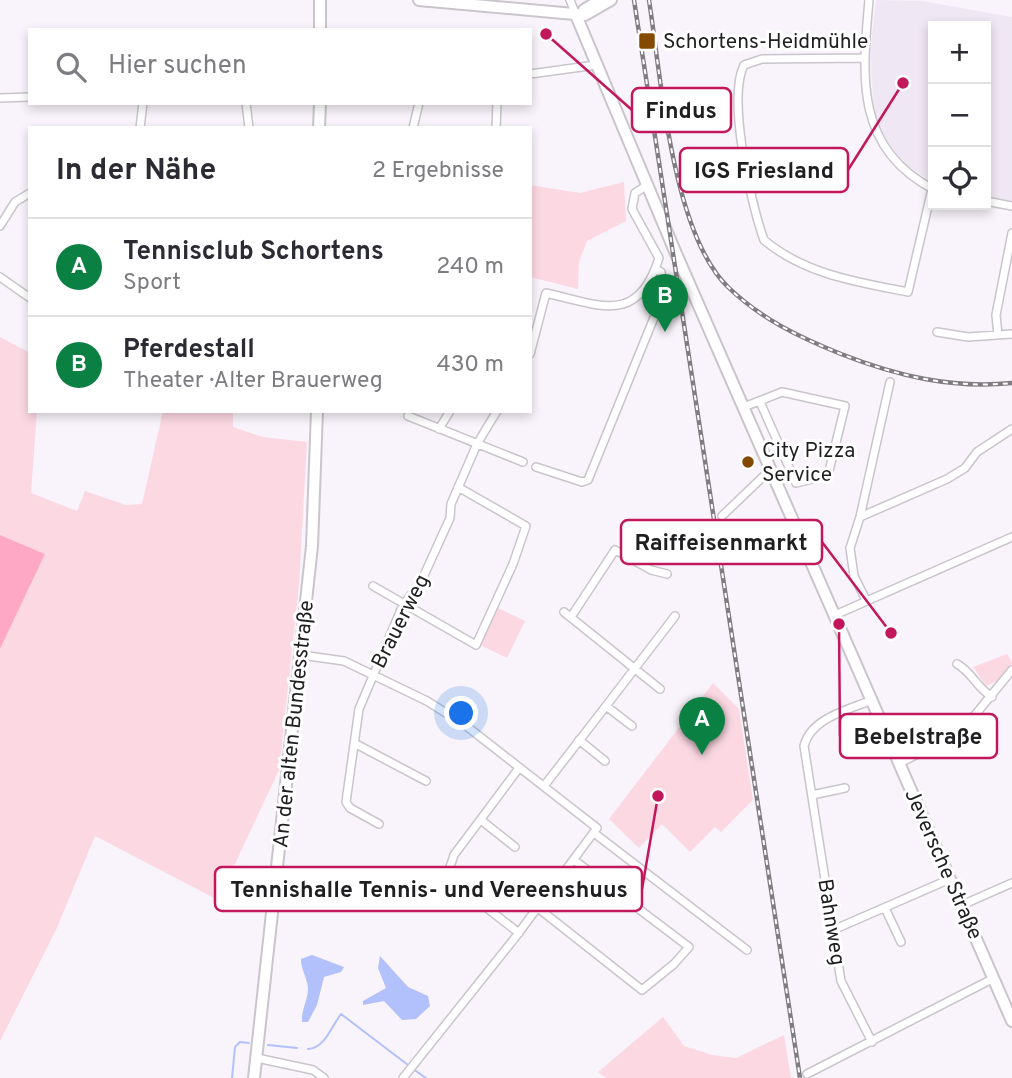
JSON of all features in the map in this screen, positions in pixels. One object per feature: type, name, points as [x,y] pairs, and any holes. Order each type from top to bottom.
[{"type":"street","points":[[320,0],[320,28]]},
{"type":"street","points":[[419,0],[576,15],[592,13],[611,0]]},
{"type":"street","points":[[570,0],[576,15]]},
{"type":"street","points":[[576,15],[600,0]]},
{"type":"street","points":[[869,0],[864,58],[868,104],[881,146],[898,166],[928,186]]},
{"type":"street","name":"Jeversche Straße","points":[[576,15],[646,186],[1012,1021]]},
{"type":"street","points":[[864,58],[762,59],[744,65],[739,75],[736,109],[764,240],[775,250],[821,272],[908,292],[928,206]]},
{"type":"street","points":[[532,74],[577,71],[596,65]]},
{"type":"street","points":[[0,99],[28,97]]},
{"type":"street","points":[[140,126],[143,105]]},
{"type":"street","points":[[246,105],[249,126]]},
{"type":"street","points":[[319,126],[320,105]]},
{"type":"street","points":[[413,126],[419,105]]},
{"type":"street","points":[[496,126],[497,105]]},
{"type":"street","points":[[532,347],[546,293],[613,308],[623,306],[640,296],[655,269],[658,254],[632,209],[635,193],[646,186]]},
{"type":"street","points":[[0,226],[15,202],[28,194]]},
{"type":"street","points":[[991,202],[1012,206]]},
{"type":"street","points":[[998,335],[996,315],[1012,233]]},
{"type":"street","points":[[536,467],[582,482],[588,480],[663,293],[661,272],[655,269]]},
{"type":"street","points":[[0,277],[28,297]]},
{"type":"street","points":[[532,320],[539,322]]},
{"type":"street","points":[[937,332],[968,337],[1012,334]]},
{"type":"street","points":[[866,600],[854,576],[850,548],[860,517],[890,382]]},
{"type":"street","points":[[744,407],[782,391],[845,406],[828,475],[796,483],[760,402]]},
{"type":"street","name":"An der alten Bundesstraße","points":[[254,1078],[312,546],[317,413]]},
{"type":"street","points":[[439,429],[449,413]]},
{"type":"street","name":"Brauerweg","points":[[379,824],[350,808],[346,802],[359,709],[403,605],[421,582],[450,518],[451,504],[477,444],[496,413]]},
{"type":"street","points":[[408,416],[523,462]]},
{"type":"street","points":[[860,517],[947,479],[965,468],[977,452],[1012,429]]},
{"type":"street","points":[[722,516],[770,470]]},
{"type":"street","points":[[373,586],[476,645],[513,564],[526,526],[458,487]]},
{"type":"street","points":[[835,615],[1012,537]]},
{"type":"street","points":[[660,689],[568,615],[615,550],[651,570],[667,575]]},
{"type":"street","points":[[544,786],[675,616]]},
{"type":"street","points":[[301,654],[344,662],[373,673],[466,725],[597,828],[519,933],[409,1071]]},
{"type":"street","points":[[957,664],[966,668],[980,689],[992,697]]},
{"type":"street","points":[[900,763],[961,732],[1012,670]]},
{"type":"street","name":"Bahnweg","points":[[872,700],[810,730],[804,746],[841,981],[872,1042]]},
{"type":"street","points":[[606,706],[632,726]]},
{"type":"street","points":[[579,740],[605,761]]},
{"type":"street","points":[[356,744],[426,781]]},
{"type":"street","points":[[519,768],[449,864],[451,876],[469,896],[519,933]]},
{"type":"street","points":[[812,795],[845,789]]},
{"type":"street","points":[[481,820],[515,847]]},
{"type":"street","points":[[594,833],[747,950]]},
{"type":"street","points":[[538,908],[642,990],[674,964],[689,947],[574,860]]},
{"type":"street","points":[[833,930],[950,879]]},
{"type":"street","points":[[962,905],[1012,883]]},
{"type":"street","points":[[885,908],[901,942]]},
{"type":"street","points":[[807,1074],[994,978]]},
{"type":"street","points":[[257,1058],[313,1070],[324,1078]]},
{"type":"shaded area","points":[[876,0],[922,1],[1012,17],[1012,202],[991,198],[991,21],[928,21],[928,180],[899,160],[884,141],[874,114],[870,51]]},
{"type":"shaded area","points":[[624,182],[626,221],[587,241],[579,262],[578,289],[532,278],[532,185],[580,193]]},
{"type":"shaded area","points":[[0,337],[28,352],[28,413],[37,413],[31,493],[77,511],[85,491],[126,505],[142,504],[163,413],[233,413],[233,427],[263,437],[307,442],[299,585],[279,770],[218,900],[95,836],[56,930],[0,1041],[0,649],[45,554],[0,535]]},
{"type":"shaded area","points":[[0,535],[45,554],[0,649]]},
{"type":"shaded area","points":[[498,608],[525,621],[507,658],[480,645]]},
{"type":"shaded area","points":[[1007,654],[1012,663],[997,681],[986,686],[973,667]]},
{"type":"shaded area","points":[[713,683],[739,709],[753,800],[721,832],[715,827],[690,852],[662,824],[639,848],[609,819]]},
{"type":"shaded area","points":[[663,1017],[684,1046],[712,1055],[736,1058],[784,1035],[791,1078],[606,1078],[598,1072]]},
{"type":"water","points":[[312,955],[344,967],[341,972],[324,977],[317,1005],[308,1022],[302,1022],[308,988],[301,959]]},
{"type":"water","points":[[380,956],[408,987],[428,996],[430,1006],[416,1019],[402,1020],[384,1001],[363,1005],[363,1001],[386,988],[378,968]]},
{"type":"waterway","points":[[308,1049],[323,1041],[341,1014],[408,1065]]},
{"type":"waterway","points":[[232,1078],[235,1047],[240,1042],[249,1043]]},
{"type":"waterway","points":[[268,1045],[297,1048]]},
{"type":"waterway","points":[[413,1069],[426,1078]]},
{"type":"railway","points":[[634,0],[800,1078]]},
{"type":"railway","points":[[649,0],[672,152],[682,193],[694,230],[709,262],[728,287],[754,309],[781,326],[862,362],[946,382],[1012,383]]},
{"type":"place","name":"Findus","points":[[546,34]]},
{"type":"place","name":"Schortens-Heidmühle","points":[[647,41]]},
{"type":"place","name":"IGS Friesland","points":[[903,83]]},
{"type":"place","name":"Pferdestall","points":[[665,332]]},
{"type":"place","name":"City Pizza Service","points":[[748,462]]},
{"type":"place","name":"Bebelstraße","points":[[839,624]]},
{"type":"place","name":"Raiffeisenmarkt","points":[[891,633]]},
{"type":"place","name":"Tennisclub Schortens","points":[[702,755]]},
{"type":"place","name":"Tennishalle Tennis- und Vereenshuus","points":[[658,796]]}]
